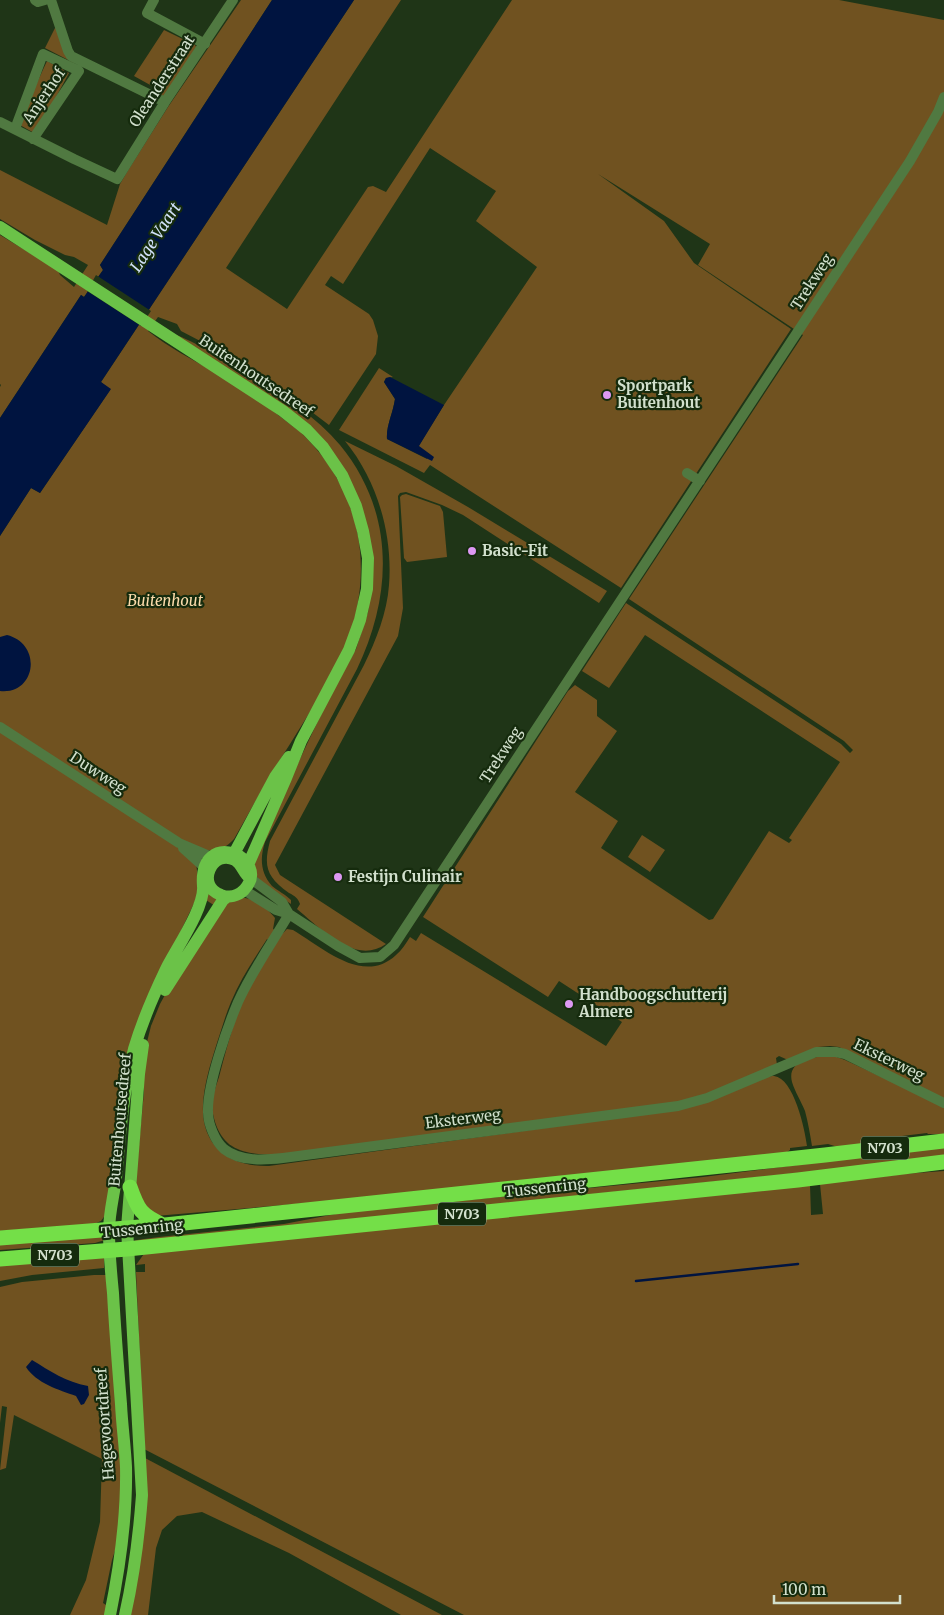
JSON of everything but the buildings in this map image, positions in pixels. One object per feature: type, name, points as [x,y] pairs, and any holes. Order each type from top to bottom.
[{"type":"highway","name":"Tussenring","points":[[0,1238],[165,1225],[795,1159],[944,1141]]},
{"type":"highway","name":"Tussenring","points":[[0,1259],[127,1249],[798,1180],[944,1162]]},
{"type":"highway","points":[[130,1187],[138,1209],[146,1217],[165,1225]]},
{"type":"main road","name":"Buitenhoutsedreef","points":[[0,227],[282,411],[307,430],[323,447],[342,475],[356,506],[368,558],[367,589],[360,620],[349,650],[301,741],[248,865]]},
{"type":"main road","name":"Buitenhoutsedreef","points":[[229,854],[275,777],[301,741]]},
{"type":"main road","points":[[229,854],[244,858],[248,865],[250,878],[244,890],[236,895],[227,897],[218,894],[207,874],[229,854]]},
{"type":"main road","points":[[229,854],[238,861],[245,874],[250,878]]},
{"type":"main road","name":"Buitenhoutsedreef","points":[[109,1230],[128,1073],[166,969],[202,898],[207,874]]},
{"type":"main road","name":"Buitenhoutsedreef","points":[[151,1011],[227,897]]},
{"type":"main road","name":"Buitenhoutsedreef","points":[[127,1249],[139,1074],[145,1028]]},
{"type":"main road","name":"Hagevoortdreef","points":[[109,1230],[126,1465],[124,1521],[118,1577],[110,1615]]},
{"type":"main road","points":[[125,1615],[139,1538],[142,1495],[127,1249]]},
{"type":"street","points":[[35,0],[38,2],[45,0]]},
{"type":"street","points":[[51,0],[71,56],[164,102]]},
{"type":"street","points":[[154,0],[147,13],[204,44]]},
{"type":"street","name":"Oleanderstraat","points":[[34,139],[117,179],[164,102],[232,0]]},
{"type":"street","name":"Anjerhof","points":[[14,129],[43,54],[79,71],[34,139]]},
{"type":"street","name":"Trekweg","points":[[244,890],[276,910],[290,914],[338,946],[360,958],[380,957],[394,945],[910,160],[938,112],[944,96]]},
{"type":"street","points":[[0,122],[34,139]]},
{"type":"street","points":[[687,473],[700,481]]},
{"type":"street","name":"Duwweg","points":[[0,727],[179,843],[207,874]]},
{"type":"street","name":"Trekweg","points":[[250,878],[282,902],[290,914]]},
{"type":"street","name":"Eksterweg","points":[[290,914],[238,1002],[209,1092],[208,1113],[213,1133],[225,1149],[244,1158],[262,1160],[283,1158],[678,1106],[707,1098],[816,1052],[845,1054],[944,1103]]},
{"type":"green space","points":[[241,0],[272,0],[100,265],[103,270],[84,297],[81,295],[0,418],[0,235],[58,270],[60,275],[74,287],[88,265],[35,240],[0,219],[0,170],[107,225],[120,184],[127,172],[168,107]]},
{"type":"green space","name":"Buitenhout","points":[[354,0],[401,0],[226,268],[287,309],[368,187],[373,186],[386,192],[512,0],[839,0],[944,20],[944,1099],[839,1047],[830,1046],[818,1047],[788,1060],[779,1056],[776,1058],[777,1065],[709,1095],[672,1103],[280,1155],[249,1153],[227,1143],[220,1134],[215,1123],[212,1103],[228,1043],[243,1000],[275,945],[267,939],[243,978],[229,1007],[206,1083],[203,1105],[207,1132],[213,1143],[221,1152],[242,1163],[269,1166],[667,1111],[703,1103],[768,1076],[781,1079],[793,1095],[801,1117],[807,1146],[790,1148],[781,1156],[499,1188],[354,1203],[308,1203],[155,1216],[146,1212],[140,1206],[135,1187],[144,1092],[144,1054],[151,1026],[160,1004],[178,971],[220,909],[198,895],[133,1040],[118,1102],[109,1205],[106,1214],[101,1221],[94,1224],[0,1231],[0,536],[31,488],[40,493],[110,390],[101,382]],"holes":[[[430,148],[496,191],[476,221],[537,267],[418,447],[429,454],[427,459],[387,439],[395,399],[384,382],[386,378],[393,377],[379,368],[339,430],[424,473],[430,465],[621,588],[791,329],[694,263],[664,221],[598,174],[710,244],[698,265],[803,335],[629,599],[844,741],[853,750],[850,753],[841,744],[626,603],[582,671],[609,688],[645,635],[840,762],[789,838],[792,840],[789,843],[769,831],[713,919],[709,920],[601,848],[618,821],[575,792],[617,731],[597,716],[597,700],[575,685],[568,691],[423,917],[548,997],[559,981],[622,1022],[606,1046],[421,933],[416,941],[410,937],[398,953],[383,964],[370,967],[357,965],[330,954],[293,930],[287,929],[282,934],[273,929],[275,918],[259,903],[247,898],[234,899],[227,902],[199,886],[196,863],[202,850],[212,851],[220,849],[234,839],[268,779],[329,680],[349,639],[353,626],[360,587],[361,563],[359,541],[347,498],[325,460],[311,442],[279,415],[226,379],[172,348],[148,331],[158,317],[177,324],[181,331],[270,383],[329,425],[376,354],[378,336],[369,314],[325,285],[331,276],[343,284]]]},
{"type":"green space","points":[[56,26],[74,63],[45,48]]},
{"type":"green space","points":[[164,30],[195,45],[198,50],[167,96],[158,96],[161,91],[134,76]]},
{"type":"green space","points":[[47,61],[69,73],[36,134],[18,124]]},
{"type":"green space","points":[[171,333],[202,347],[274,391],[298,407],[331,435],[358,471],[371,498],[379,526],[383,554],[382,583],[369,641],[357,669],[263,848],[262,865],[265,876],[272,886],[291,900],[291,904],[266,888],[255,875],[254,856],[326,704],[356,649],[368,612],[373,574],[338,461]]},
{"type":"green space","points":[[345,441],[396,466],[468,507],[607,591],[599,603],[463,515],[406,492],[400,493],[398,496],[403,608],[398,636],[275,865],[280,875],[386,944],[374,950],[350,948],[327,934],[297,909],[300,904],[298,900],[276,882],[271,876],[267,865],[270,841],[364,665],[373,646],[386,606],[390,566],[385,527],[374,490],[356,456]]},
{"type":"green space","points":[[406,494],[440,506],[443,512],[447,557],[407,562],[404,558],[400,497]]},
{"type":"green space","points":[[642,835],[665,850],[650,872],[628,857]]},
{"type":"green space","points":[[831,1055],[944,1106],[944,1134],[927,1133],[877,1139],[873,1142],[841,1148],[828,1144],[812,1146],[805,1111],[793,1086],[791,1074],[793,1068],[810,1058]]},
{"type":"green space","points":[[944,1146],[944,1158],[130,1242],[159,1237],[284,1224],[346,1212],[703,1177]]},
{"type":"green space","points":[[944,1171],[944,1615],[464,1615],[144,1449],[136,1272],[145,1272],[145,1264],[136,1265],[146,1251],[810,1185],[811,1215],[823,1214],[820,1184]]},
{"type":"green space","points":[[103,1235],[105,1240],[95,1243],[0,1250],[0,1244]]},
{"type":"green space","points":[[104,1257],[104,1268],[32,1275],[0,1281],[0,1265]]},
{"type":"green space","points":[[106,1275],[123,1458],[120,1535],[112,1560],[103,1603],[106,1605],[107,1615],[70,1615],[86,1580],[100,1522],[102,1459],[14,1415],[6,1468],[0,1470],[7,1407],[2,1406],[0,1423],[0,1287],[22,1282]]},
{"type":"green space","points":[[145,1458],[442,1615],[401,1615],[289,1553],[202,1512],[177,1516],[162,1530],[156,1548],[148,1615],[129,1615]]},
{"type":"water","name":"Lage Vaart","points":[[272,0],[354,0],[101,382],[111,389],[40,493],[31,488],[0,536],[0,418],[81,295],[84,297],[103,270],[100,265]]},
{"type":"water","points":[[390,377],[444,405],[419,446],[434,457],[432,461],[387,439],[395,399],[384,382],[386,378]]},
{"type":"water","points":[[7,635],[19,640],[26,648],[30,658],[30,668],[28,677],[21,685],[12,690],[0,691],[0,637]]},
{"type":"water","points":[[32,1360],[65,1379],[88,1386],[89,1395],[84,1404],[81,1405],[76,1396],[42,1382],[30,1373],[26,1367]]},
{"type":"pier","points":[[96,275],[151,311],[141,326],[87,291]]},
{"type":"waterway","points":[[636,1281],[798,1264]]},
{"type":"place","name":"Sportpark Buitenhout","points":[[607,395]]},
{"type":"place","name":"Basic-Fit","points":[[472,551]]},
{"type":"place","name":"Festijn Culinair","points":[[338,877]]},
{"type":"place","name":"Handboogschutterij Almere","points":[[569,1004]]}]
